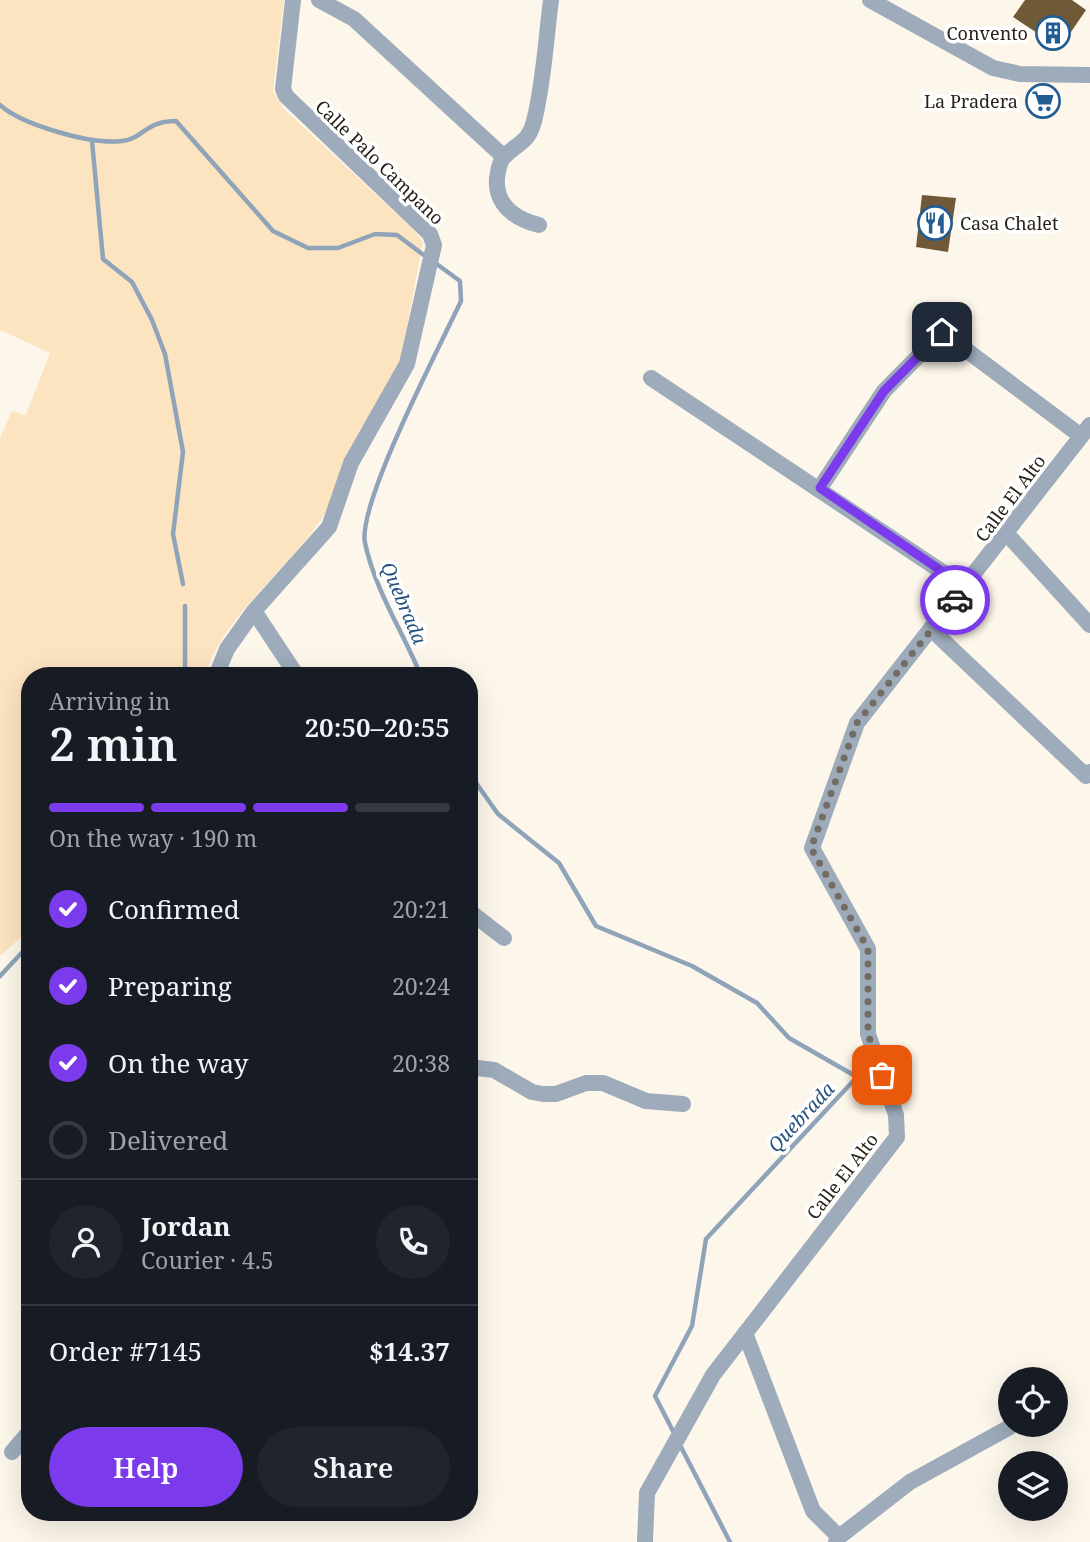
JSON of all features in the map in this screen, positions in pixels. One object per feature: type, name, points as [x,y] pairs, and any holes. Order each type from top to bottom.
[{"type":"street","name":"Calle Palo Campano","points":[[220,667],[227,649],[254,611],[329,527],[351,463],[407,364],[434,245],[430,234],[286,96],[283,89],[293,0]]},
{"type":"street","points":[[319,0],[354,19],[503,158]]},
{"type":"street","points":[[539,225],[514,216],[499,197],[498,169],[503,158],[524,143],[535,117],[551,0]]},
{"type":"street","points":[[870,0],[993,68],[1020,74],[1090,75]]},
{"type":"street","points":[[820,488],[884,391],[942,332],[1086,430]]},
{"type":"street","points":[[651,378],[965,587]]},
{"type":"street","name":"Calle El Alto","points":[[645,1542],[647,1493],[713,1375],[897,1137],[896,1115],[868,1034],[868,949],[811,848],[857,723],[1086,430]]},
{"type":"street","points":[[1007,534],[1090,625]]},
{"type":"street","points":[[254,611],[291,667]]},
{"type":"street","points":[[932,630],[1086,776],[1090,772]]},
{"type":"street","points":[[478,918],[504,938]]},
{"type":"street","points":[[478,1068],[494,1070],[532,1092],[543,1094],[565,1091],[586,1083],[603,1083],[646,1101],[683,1104]]},
{"type":"street","points":[[745,1334],[813,1511],[837,1539],[910,1482],[998,1434]]},
{"type":"street","points":[[12,1452],[21,1442]]},
{"type":"shaded area","points":[[0,0],[284,0],[273,91],[283,108],[414,230],[423,242],[400,363],[326,512],[227,632],[208,667],[21,667],[21,937],[0,956],[0,438],[12,411],[26,415],[50,353],[0,330]]},
{"type":"building","name":"Convento","points":[[1025,0],[1072,0],[1086,10],[1060,48],[1013,17]]},
{"type":"building","name":"Casa Chalet","points":[[922,195],[956,198],[948,252],[916,247]]},
{"type":"waterway","points":[[0,105],[24,120],[93,140],[129,140],[157,124],[176,121],[273,231],[308,248],[338,248],[375,234],[397,235],[425,256]]},
{"type":"waterway","points":[[92,141],[103,259],[132,282],[152,320],[165,354],[183,452],[173,534],[183,584]]},
{"type":"waterway","points":[[417,667],[375,577],[365,543],[366,523],[402,424],[461,301],[460,281],[438,265]]},
{"type":"waterway","points":[[185,606],[185,667]]},
{"type":"waterway","name":"Quebrada","points":[[478,786],[498,814],[559,863],[596,926],[692,966],[757,1003],[789,1038],[857,1077],[706,1239],[692,1326],[655,1396],[674,1433]]},
{"type":"waterway","points":[[0,976],[21,954]]},
{"type":"waterway","name":"Quebrada","points":[[680,1445],[730,1542]]},
{"type":"way so far","points":[[882,1075],[868,1034],[868,949],[811,848],[857,723],[955,600]]},
{"type":"place","name":"Convento","points":[[1053,33]]},
{"type":"place","name":"La Pradera","points":[[1043,101]]},
{"type":"place","name":"Casa Chalet","points":[[935,223]]},
{"type":"route","points":[[942,332],[884,391],[820,488],[965,587],[955,600]]}]
